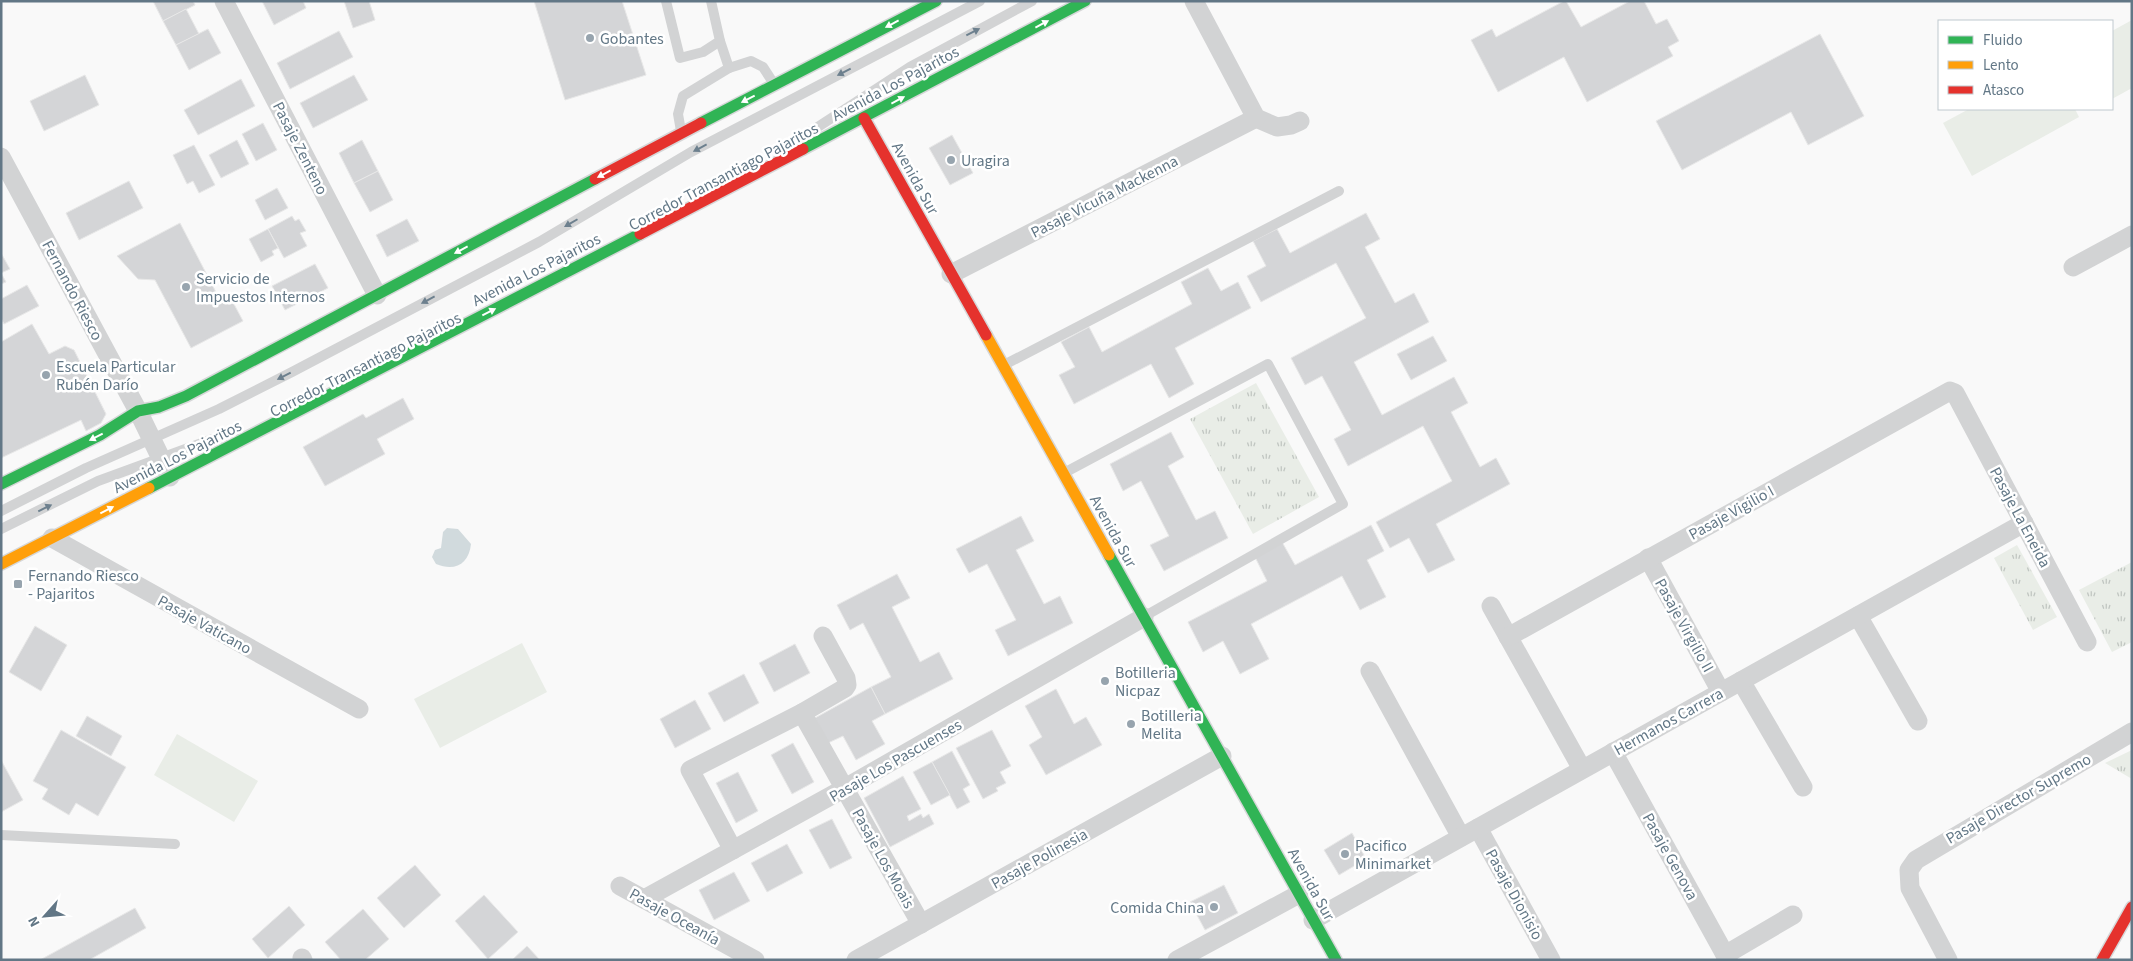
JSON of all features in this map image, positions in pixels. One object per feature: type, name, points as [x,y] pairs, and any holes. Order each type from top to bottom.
[{"type":"street","name":"Pasaje Zenteno","points":[[224,1],[377,295]]},
{"type":"street","points":[[1,484],[100,435],[138,411],[159,407],[180,399],[682,133],[936,1]]},
{"type":"street","name":"Avenida Los Pajaritos","points":[[1,564],[864,118],[1085,1]]},
{"type":"street","points":[[1194,1],[1256,118],[1277,127],[1291,125],[1300,121]]},
{"type":"street","name":"Avenida Sur","points":[[864,118],[1336,960]]},
{"type":"street","name":"Pasaje Vicuña Mackenna","points":[[952,274],[1256,118]]},
{"type":"street","name":"Fernando Riesco","points":[[1,157],[138,411],[170,477]]},
{"type":"street","points":[[2073,267],[2132,236]]},
{"type":"street","name":"Pasaje Vigilio I","points":[[1508,637],[1943,394],[1950,391],[1955,393]]},
{"type":"street","name":"Pasaje La Eneida","points":[[1955,393],[2087,642]]},
{"type":"street","name":"Hermanos Carrera","points":[[1313,920],[2024,523]]},
{"type":"street","name":"Pasaje Vaticano","points":[[52,538],[359,709]]},
{"type":"street","name":"Pasaje Virgilio II","points":[[1648,558],[1721,692]]},
{"type":"street","points":[[1491,606],[1582,770]]},
{"type":"street","points":[[1858,616],[1918,721]]},
{"type":"street","name":"Pasaje Los Pascuenses","points":[[644,899],[845,788],[1144,617]]},
{"type":"street","points":[[733,850],[690,770],[842,691],[847,685],[846,678],[823,636]]},
{"type":"street","points":[[1370,671],[1461,837]]},
{"type":"street","points":[[1741,681],[1802,787]]},
{"type":"street","name":"Pasaje Los Moais","points":[[802,713],[921,924]]},
{"type":"street","name":"Pasaje Director Supremo","points":[[1948,960],[1910,888],[1909,870],[1921,856],[2132,732]]},
{"type":"street","name":"Pasaje Genova","points":[[1613,752],[1727,957]]},
{"type":"street","name":"Pasaje Polinesia","points":[[856,960],[1222,756]]},
{"type":"street","name":"Pasaje Dionisio","points":[[1478,828],[1551,960]]},
{"type":"street","name":"Pasaje Oceanía","points":[[620,886],[756,960]]},
{"type":"street","points":[[1177,960],[1299,894]]},
{"type":"street","points":[[2102,960],[2132,907]]},
{"type":"street","points":[[1727,957],[1793,915]]},
{"type":"lane","points":[[666,1],[680,58],[703,52],[720,41]]},
{"type":"lane","points":[[711,1],[720,41],[729,68]]},
{"type":"lane","name":"Corredor Transantiago Pajaritos","points":[[1,511],[86,468],[219,409],[292,372],[539,242],[691,152],[980,1]]},
{"type":"lane","name":"Corredor Transantiago Pajaritos","points":[[790,144],[910,67],[1032,1]]},
{"type":"lane","points":[[682,133],[678,114],[683,96],[729,68],[751,61],[763,67],[775,85]]},
{"type":"lane","points":[[1003,365],[1339,191]]},
{"type":"lane","name":"Corredor Transantiago Pajaritos","points":[[323,386],[568,259]]},
{"type":"lane","points":[[1063,473],[1268,364],[1343,504],[1144,617]]},
{"type":"lane","points":[[1,529],[98,481],[229,432]]},
{"type":"lane","points":[[1,835],[175,844]]},
{"type":"green space","points":[[2132,20],[2132,88],[2113,98],[2113,30]]},
{"type":"green space","points":[[1967,110],[2076,110],[2079,117],[1972,176],[1943,123]]},
{"type":"green space","points":[[1256,383],[1319,497],[1253,534],[1190,419]]},
{"type":"green space","points":[[2017,545],[2057,617],[2033,630],[1994,558]]},
{"type":"green space","points":[[2132,562],[2132,642],[2112,652],[2079,590]]},
{"type":"green space","points":[[522,643],[547,692],[440,748],[414,699]]},
{"type":"green space","points":[[177,734],[258,781],[234,822],[154,775]]},
{"type":"green space","points":[[2132,750],[2132,779],[2105,763]]},
{"type":"shaded area","points":[[447,528],[458,529],[471,544],[470,551],[464,561],[449,567],[436,564],[432,557],[435,550],[441,548],[443,532]]},
{"type":"building","points":[[153,1],[193,1],[195,5],[163,21]]},
{"type":"building","points":[[262,1],[303,1],[306,8],[274,25]]},
{"type":"building","points":[[344,1],[369,1],[375,20],[353,28]]},
{"type":"building","name":"Gobantes","points":[[534,1],[622,1],[646,75],[565,100]]},
{"type":"building","points":[[1566,1],[1581,27],[1630,1],[1644,1],[1656,24],[1667,19],[1679,41],[1668,47],[1673,56],[1587,102],[1564,57],[1498,92],[1471,40],[1492,29],[1496,37]]},
{"type":"building","points":[[186,9],[199,34],[176,45],[163,21]]},
{"type":"building","points":[[208,29],[221,53],[189,70],[176,45]]},
{"type":"building","points":[[339,31],[353,57],[290,89],[277,63]]},
{"type":"building","points":[[1820,34],[1864,116],[1808,145],[1791,112],[1682,170],[1656,121]]},
{"type":"building","points":[[85,75],[99,105],[44,131],[30,101]]},
{"type":"building","points":[[354,75],[368,100],[313,128],[300,103]]},
{"type":"building","points":[[241,79],[255,106],[198,135],[184,110]]},
{"type":"building","points":[[263,123],[277,150],[256,161],[242,134]]},
{"type":"building","name":"Uragira","points":[[952,135],[973,173],[950,185],[929,148]]},
{"type":"building","points":[[237,140],[249,164],[221,178],[209,155]]},
{"type":"building","points":[[362,140],[378,171],[354,183],[339,153]]},
{"type":"building","points":[[194,145],[215,185],[199,193],[193,181],[187,184],[173,155]]},
{"type":"building","points":[[378,171],[393,200],[370,212],[354,183]]},
{"type":"building","points":[[129,181],[143,208],[79,240],[66,213]]},
{"type":"building","points":[[277,188],[288,208],[265,220],[255,200]]},
{"type":"building","points":[[1366,213],[1380,239],[1365,247],[1395,303],[1414,293],[1429,322],[1354,362],[1382,415],[1454,377],[1468,403],[1451,412],[1480,467],[1496,458],[1510,484],[1436,524],[1455,560],[1428,573],[1409,538],[1390,548],[1376,522],[1452,481],[1423,426],[1348,466],[1334,439],[1351,430],[1322,376],[1305,385],[1291,358],[1366,318],[1336,263],[1261,302],[1247,276],[1266,266],[1253,241],[1277,229],[1290,253]]},
{"type":"building","points":[[292,216],[295,221],[299,219],[306,231],[300,233],[307,246],[284,258],[268,229]]},
{"type":"building","points":[[407,219],[419,241],[387,257],[376,235]]},
{"type":"building","name":"Servicio de Impuestos Internos","points":[[180,223],[219,298],[228,293],[243,321],[191,348],[155,280],[138,279],[117,256]]},
{"type":"building","points":[[268,229],[278,248],[272,251],[274,255],[261,262],[249,239]]},
{"type":"building","points":[[1,253],[10,269],[1,273]]},
{"type":"building","points":[[315,264],[328,288],[285,310],[272,286]]},
{"type":"building","points":[[1208,268],[1221,291],[1238,282],[1251,308],[1175,348],[1194,384],[1169,398],[1151,364],[1074,404],[1059,375],[1075,367],[1061,342],[1089,327],[1102,352],[1192,304],[1181,282]]},
{"type":"building","points":[[1,273],[6,282],[1,284]]},
{"type":"building","points":[[27,285],[39,306],[4,324],[1,318],[1,299]]},
{"type":"building","name":"Escuela Particular Rubén Darío","points":[[32,324],[49,354],[65,346],[74,350],[106,414],[101,423],[86,431],[81,420],[1,458],[1,342]]},
{"type":"building","points":[[1433,336],[1447,361],[1411,380],[1397,354]]},
{"type":"building","points":[[403,398],[414,419],[377,439],[385,454],[325,486],[303,447],[363,414],[366,418]]},
{"type":"building","points":[[1171,432],[1184,457],[1168,466],[1196,520],[1215,511],[1228,538],[1164,571],[1150,545],[1169,536],[1141,481],[1123,491],[1110,464]]},
{"type":"building","points":[[1021,516],[1034,541],[1016,550],[1044,604],[1060,596],[1073,623],[1008,656],[995,630],[1016,620],[987,564],[969,573],[956,549]]},
{"type":"building","points":[[1371,525],[1384,551],[1367,560],[1386,597],[1360,610],[1342,576],[1251,624],[1269,659],[1240,674],[1223,641],[1203,652],[1188,622],[1267,581],[1255,557],[1282,542],[1295,565]]},
{"type":"building","points":[[897,574],[910,598],[892,607],[920,662],[939,652],[953,679],[885,714],[871,687],[891,677],[863,623],[850,630],[837,605]]},
{"type":"building","points":[[35,626],[67,645],[41,691],[9,672]]},
{"type":"building","points":[[795,644],[810,673],[774,692],[759,663]]},
{"type":"building","points":[[744,674],[759,703],[724,722],[708,693]]},
{"type":"building","points":[[871,687],[885,714],[872,721],[885,744],[856,760],[843,736],[828,743],[815,718]]},
{"type":"building","points":[[1056,689],[1074,724],[1086,717],[1102,745],[1046,775],[1029,745],[1042,737],[1025,706]]},
{"type":"building","points":[[695,700],[711,729],[675,748],[660,719]]},
{"type":"building","points":[[87,716],[122,736],[111,756],[76,736]]},
{"type":"building","points":[[61,730],[126,767],[98,816],[76,803],[69,815],[42,799],[48,789],[33,781]]},
{"type":"building","points":[[992,730],[1011,766],[1000,772],[1006,783],[996,788],[998,791],[983,799],[956,748]]},
{"type":"building","points":[[793,743],[814,782],[792,794],[771,755]]},
{"type":"building","points":[[952,751],[970,785],[963,789],[970,802],[957,809],[932,762]]},
{"type":"building","points":[[1,760],[23,800],[1,812]]},
{"type":"building","points":[[932,762],[950,795],[931,805],[913,772]]},
{"type":"building","points":[[738,772],[758,811],[736,823],[716,783]]},
{"type":"building","points":[[903,776],[921,809],[907,816],[909,821],[921,814],[923,818],[929,814],[934,824],[890,847],[864,798]]},
{"type":"building","points":[[832,819],[852,858],[830,869],[809,830]]},
{"type":"building","name":"Pacifico Minimarket","points":[[1352,833],[1366,859],[1339,875],[1324,850]]},
{"type":"building","points":[[787,844],[803,873],[767,892],[751,863]]},
{"type":"building","points":[[415,865],[441,895],[404,928],[377,898]]},
{"type":"building","points":[[734,872],[750,901],[714,920],[699,890]]},
{"type":"building","name":"Comida China","points":[[1224,885],[1238,913],[1205,930],[1190,902]]},
{"type":"building","points":[[484,895],[518,932],[488,959],[455,921]]},
{"type":"building","points":[[289,906],[305,925],[268,958],[252,939]]},
{"type":"building","points":[[135,908],[146,928],[89,960],[40,960]]},
{"type":"building","points":[[363,909],[389,939],[365,960],[341,960],[325,942]]},
{"type":"building","points":[[527,946],[540,960],[512,960]]},
{"type":"traffic: fast","points":[[701,123],[936,1]]},
{"type":"traffic: fast","points":[[803,149],[1085,1]]},
{"type":"traffic: fast","points":[[1,484],[100,435],[138,411],[159,407],[186,396],[595,179]]},
{"type":"traffic: fast","points":[[149,488],[640,234]]},
{"type":"traffic: fast","points":[[1109,555],[1336,960]]},
{"type":"traffic: slow","points":[[986,335],[1109,555]]},
{"type":"traffic: slow","points":[[1,564],[149,488]]},
{"type":"traffic: jam","points":[[864,118],[986,335]]},
{"type":"traffic: jam","points":[[595,179],[701,123]]},
{"type":"traffic: jam","points":[[640,234],[803,149]]},
{"type":"traffic: jam","points":[[2102,960],[2132,907]]},
{"type":"place","name":"Gobantes","points":[[590,38]]},
{"type":"place","name":"Uragira","points":[[951,160]]},
{"type":"place","name":"Servicio de Impuestos Internos","points":[[186,287]]},
{"type":"place","name":"Escuela Particular Rubén Darío","points":[[46,375]]},
{"type":"place","name":"Fernando Riesco - Pajaritos","points":[[18,584]]},
{"type":"place","name":"Botilleria Nicpaz","points":[[1105,681]]},
{"type":"place","name":"Botilleria Melita","points":[[1131,724]]},
{"type":"place","name":"Pacifico Minimarket","points":[[1345,854]]},
{"type":"place","name":"Comida China","points":[[1214,907]]}]
